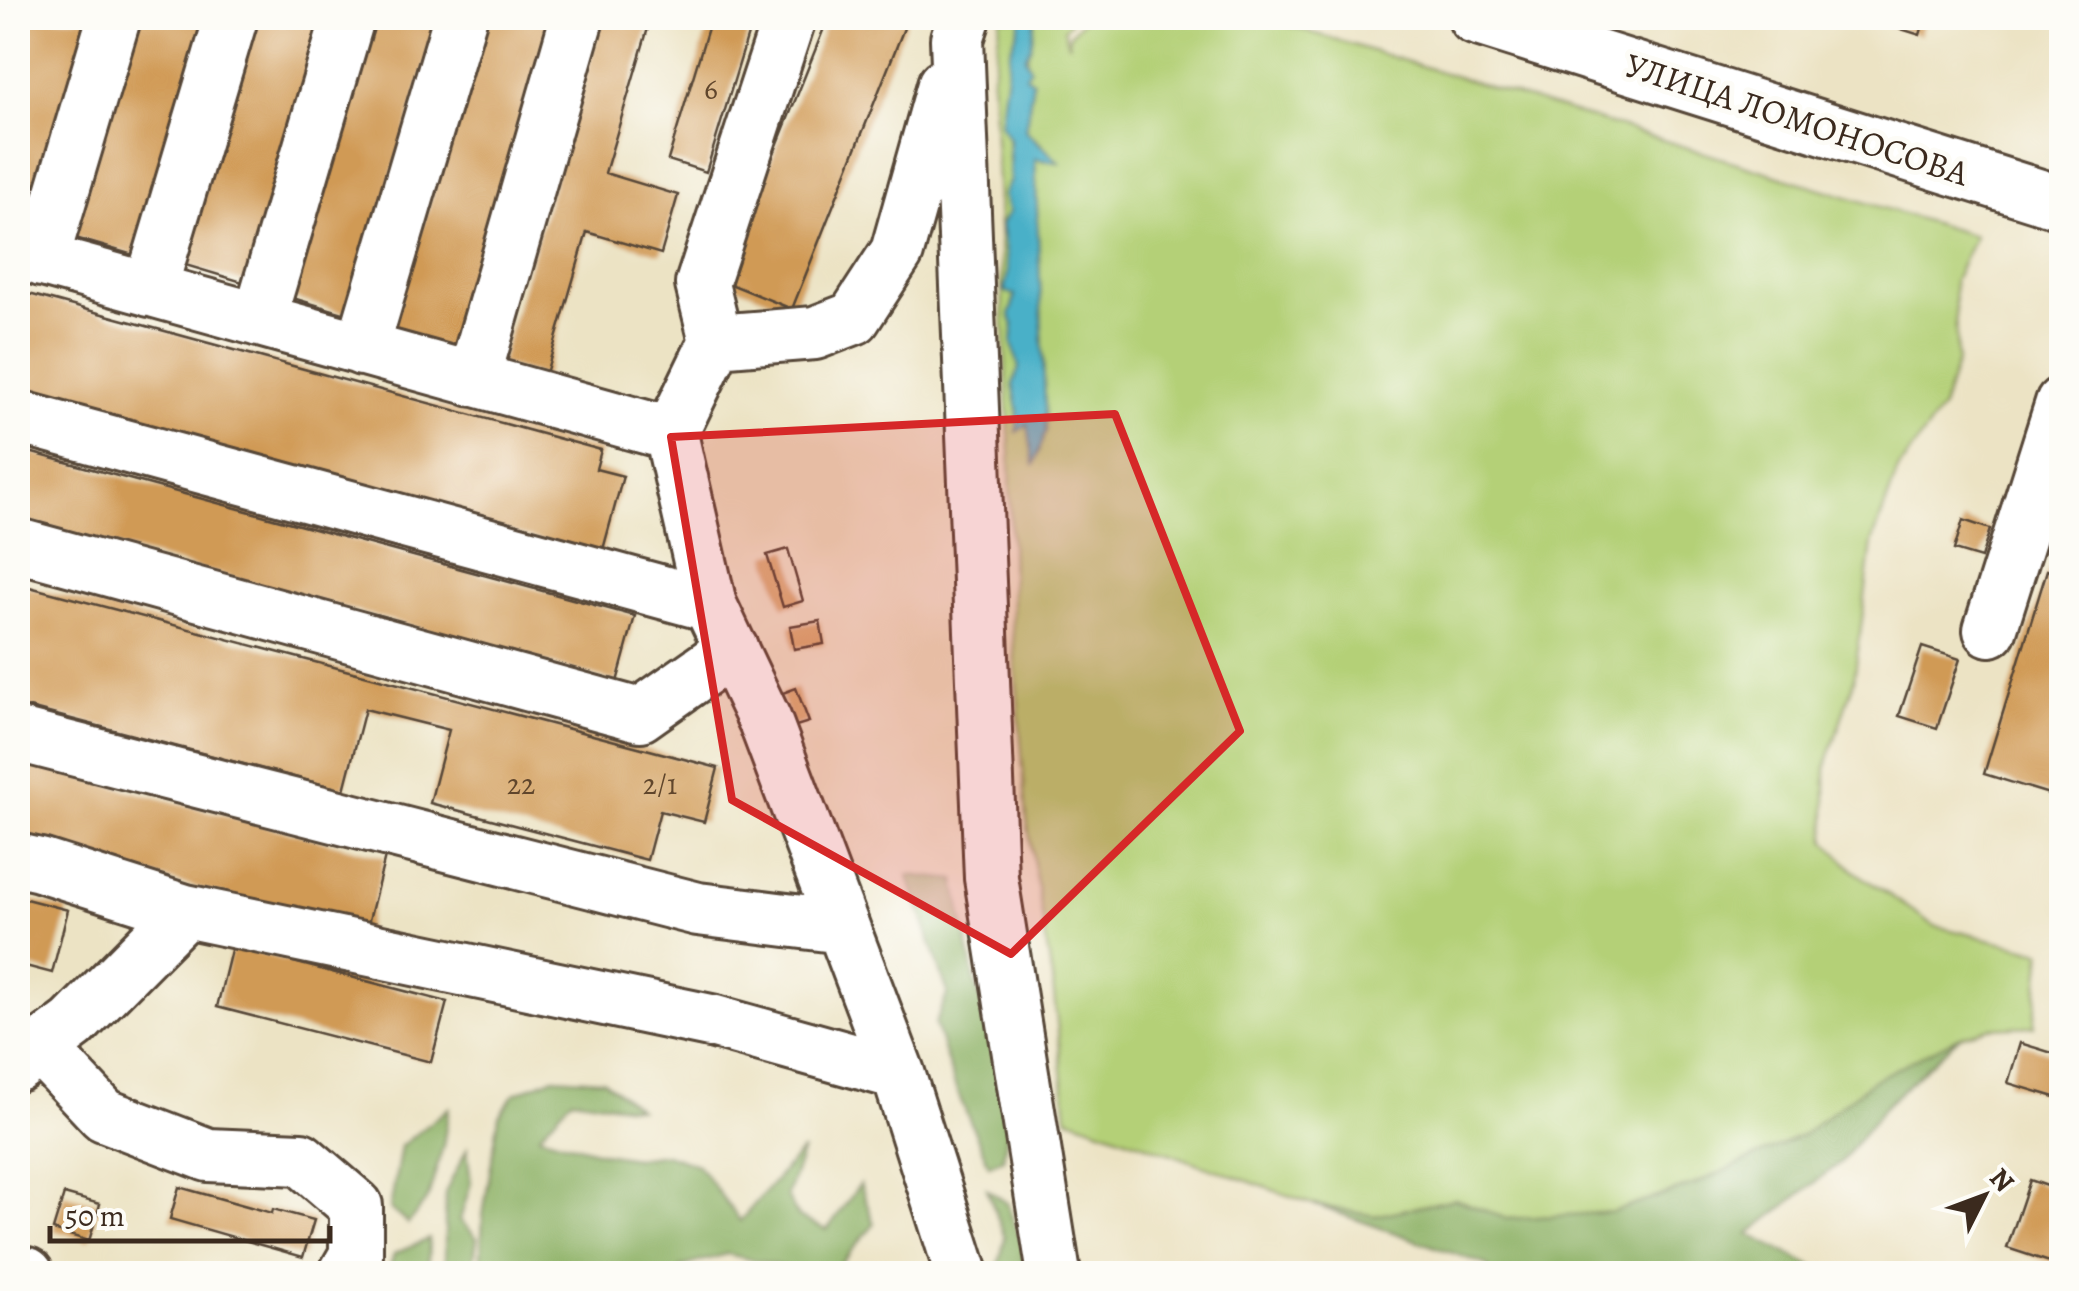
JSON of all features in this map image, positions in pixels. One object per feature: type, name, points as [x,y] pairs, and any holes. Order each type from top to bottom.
[{"type":"street","points":[[114,18],[30,257],[671,434]]},
{"type":"street","points":[[150,290],[231,18]]},
{"type":"street","points":[[259,320],[348,18]]},
{"type":"street","points":[[362,349],[460,18]]},
{"type":"street","points":[[473,380],[577,18]]},
{"type":"street","points":[[790,18],[702,284],[716,341],[671,434],[721,628],[766,721],[898,1073],[962,1274]]},
{"type":"street","name":"УЛИЦА ЛОМОНОСОВА","points":[[1474,18],[2062,203]]},
{"type":"street","points":[[716,341],[815,333],[854,318],[897,252],[961,28]]},
{"type":"street","points":[[961,28],[991,878],[1054,1274]]},
{"type":"street","points":[[1990,630],[2062,403]]},
{"type":"street","points":[[18,417],[721,628]]},
{"type":"street","points":[[18,545],[640,714],[721,628]]},
{"type":"street","points":[[18,735],[698,909],[843,927]]},
{"type":"street","points":[[18,860],[184,911],[715,1022],[898,1073]]},
{"type":"street","points":[[184,911],[73,1024],[29,1056],[104,1115],[208,1154],[300,1159],[356,1206],[356,1255],[344,1274]]},
{"type":"street","points":[[18,1272],[27,1274]]},
{"type":"highlighted area","points":[[1115,414],[1240,731],[1011,954],[732,800],[671,437]]},
{"type":"green space","points":[[1001,18],[1022,18],[1010,51],[1006,86],[1010,181],[1003,195],[1010,212],[1001,224],[1008,273],[1004,291],[1015,294],[1010,316],[1019,368],[1013,384],[1017,431],[1028,423],[1034,463],[1046,431],[1035,159],[1057,162],[1025,130],[1033,81],[1025,76],[1025,69],[1035,18],[1073,18],[1064,29],[1069,45],[1070,34],[1085,18],[1265,18],[1975,236],[1954,280],[1957,361],[1942,408],[1898,470],[1872,543],[1854,680],[1826,766],[1826,841],[1854,871],[1935,926],[2042,952],[2034,1026],[1989,1028],[1960,1036],[1874,1080],[1803,1135],[1696,1184],[1613,1213],[1507,1219],[1455,1199],[1375,1216],[1315,1205],[1067,1117],[1053,985],[1027,820],[1012,623],[1010,452],[992,80]]},
{"type":"green space","points":[[908,875],[955,880],[976,986],[999,1050],[1010,1114],[1003,1159],[989,1165],[956,1089],[935,1024],[948,993]]},
{"type":"green space","points":[[1960,1036],[1886,1105],[1841,1162],[1749,1234],[1822,1271],[1817,1273],[1492,1273],[1487,1265],[1315,1205],[1375,1216],[1455,1199],[1507,1219],[1613,1212],[1696,1184],[1803,1135],[1874,1080]]},
{"type":"green space","points":[[554,1077],[603,1080],[638,1108],[572,1098],[539,1135],[603,1153],[635,1158],[666,1154],[698,1165],[740,1221],[803,1150],[787,1196],[798,1217],[827,1230],[860,1184],[874,1224],[833,1273],[810,1273],[727,1254],[681,1267],[680,1273],[480,1273],[483,1215],[499,1116],[514,1094]]},
{"type":"green space","points":[[449,1108],[428,1198],[408,1224],[390,1209],[401,1146]]},
{"type":"green space","points":[[467,1149],[471,1183],[460,1220],[477,1238],[472,1273],[445,1273],[445,1193]]},
{"type":"green space","points":[[987,1189],[1007,1203],[1022,1245],[1024,1273],[1005,1273],[998,1268],[1005,1238]]},
{"type":"green space","points":[[429,1239],[428,1273],[388,1273],[394,1254]]},
{"type":"water","points":[[1022,18],[1035,18],[1031,46],[1025,57],[1030,68],[1026,76],[1033,81],[1025,130],[1059,162],[1035,159],[1046,431],[1034,466],[1028,424],[1017,432],[1013,384],[1019,368],[1010,316],[1015,295],[1004,291],[1008,273],[1001,224],[1009,212],[1003,195],[1010,181],[1009,139],[1000,123],[1010,51]]},
{"type":"building","points":[[20,18],[94,18],[34,226],[18,221]]},
{"type":"building","points":[[135,18],[210,18],[140,257],[72,237]]},
{"type":"building","points":[[255,18],[327,18],[249,284],[182,264]]},
{"type":"building","points":[[370,18],[440,18],[350,315],[286,296]]},
{"type":"building","points":[[484,18],[555,18],[456,354],[391,333]]},
{"type":"building","points":[[602,18],[651,18],[605,173],[678,195],[661,254],[587,232],[545,377],[500,364]]},
{"type":"building","points":[[711,18],[753,18],[706,172],[668,160]]},
{"type":"building","points":[[828,18],[908,18],[792,309],[723,281]]},
{"type":"building","points":[[1866,18],[1925,18],[1920,35]]},
{"type":"building","points":[[18,291],[601,450],[596,469],[623,476],[601,557],[18,398]]},
{"type":"building","points":[[18,449],[635,616],[617,682],[18,520]]},
{"type":"building","points":[[1963,520],[1990,529],[1981,558],[1954,550]]},
{"type":"building","points":[[788,549],[803,601],[783,607],[767,555]]},
{"type":"building","points":[[2047,570],[2062,574],[2062,798],[1984,774]]},
{"type":"building","points":[[18,584],[718,768],[704,822],[660,811],[647,860],[430,803],[449,730],[365,709],[344,790],[18,705]]},
{"type":"building","points":[[820,621],[824,644],[794,649],[790,626]]},
{"type":"building","points":[[1922,647],[1960,659],[1937,728],[1899,716]]},
{"type":"building","points":[[796,688],[809,722],[793,727],[780,694]]},
{"type":"building","points":[[29,764],[385,857],[366,932],[18,841],[18,808]]},
{"type":"building","points":[[18,897],[68,910],[52,973],[18,964]]},
{"type":"building","points":[[232,946],[447,1002],[431,1062],[217,1007]]},
{"type":"building","points":[[2020,1043],[2062,1056],[2062,1099],[2008,1083]]},
{"type":"building","points":[[2030,1180],[2062,1191],[2062,1266],[2007,1248]]},
{"type":"building","points":[[179,1187],[272,1213],[273,1209],[314,1220],[303,1257],[170,1219]]},
{"type":"building","points":[[64,1194],[100,1204],[89,1241],[53,1230]]}]
